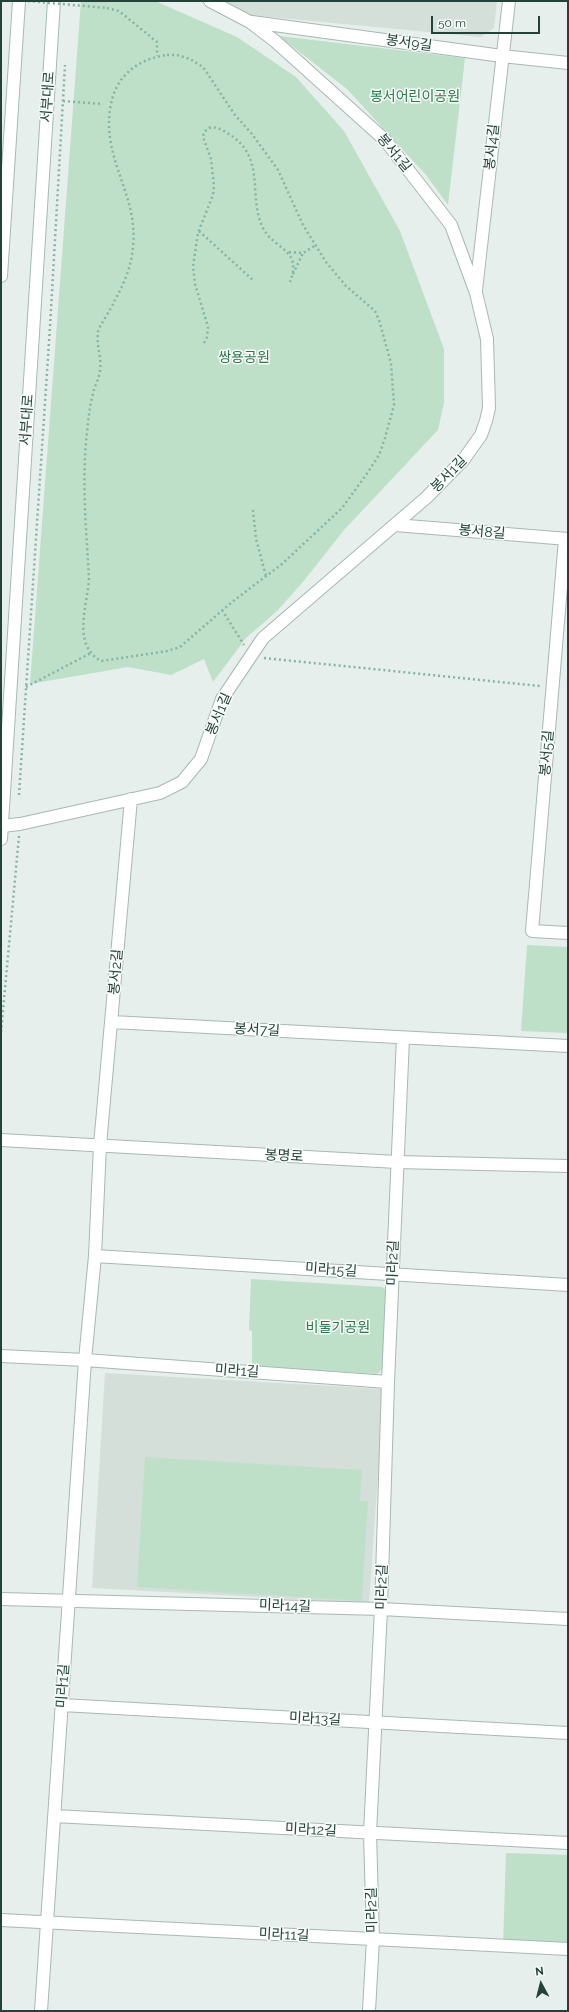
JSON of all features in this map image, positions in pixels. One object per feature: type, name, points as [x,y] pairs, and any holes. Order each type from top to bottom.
[{"type":"street","points":[[1,276],[19,1]]},
{"type":"street","name":"서부대로","points":[[1,839],[54,1]]},
{"type":"street","name":"봉서1길","points":[[2,826],[20,824],[160,793],[182,782],[201,759],[222,699],[263,638],[395,525],[464,459],[480,435],[486,421],[489,408],[487,339],[476,293],[451,225],[385,140],[275,41],[250,22],[210,1]]},
{"type":"street","name":"봉서4길","points":[[476,293],[508,1]]},
{"type":"street","name":"봉서9길","points":[[250,22],[502,56],[568,63]]},
{"type":"street","name":"봉서8길","points":[[395,525],[567,539]]},
{"type":"street","name":"봉서5길","points":[[567,539],[552,687],[532,931],[568,933]]},
{"type":"street","name":"봉서2길","points":[[100,1145],[131,800]]},
{"type":"street","name":"봉서7길","points":[[112,1022],[568,1046]]},
{"type":"street","points":[[397,1162],[403,1038]]},
{"type":"street","name":"봉명로","points":[[1,1140],[397,1162],[568,1166]]},
{"type":"street","name":"미라1길","points":[[41,2011],[85,1360],[95,1256],[100,1145]]},
{"type":"street","name":"미라2길","points":[[369,2011],[373,1939],[370,1833],[381,1609],[397,1162]]},
{"type":"street","name":"미라15길","points":[[95,1256],[568,1285]]},
{"type":"street","name":"미라1길","points":[[1,1356],[85,1360],[388,1382]]},
{"type":"street","name":"미라14길","points":[[1,1599],[381,1609],[568,1619]]},
{"type":"street","name":"미라13길","points":[[62,1705],[568,1733]]},
{"type":"street","name":"미라12길","points":[[54,1816],[568,1843]]},
{"type":"street","name":"미라11길","points":[[1,1920],[47,1924],[568,1949]]},
{"type":"path","points":[[28,1],[108,8],[119,11],[156,42],[157,56]]},
{"type":"path","points":[[68,1],[68,9]]},
{"type":"path","points":[[177,55],[190,59],[203,67],[234,115],[252,134],[278,170],[303,225],[316,245],[326,262],[342,281],[370,305],[379,320],[391,363],[394,405],[388,431],[379,455],[342,508],[266,576],[222,610],[180,647],[101,661],[91,653],[86,644],[84,628],[85,604],[89,589],[89,578],[84,494],[88,424],[93,394],[100,372],[98,332],[116,300],[129,270],[134,245],[131,217],[126,193],[111,149],[109,123],[111,105],[121,78],[135,66],[147,59],[157,56],[177,55]]},
{"type":"path","points":[[18,798],[50,333],[65,63]]},
{"type":"path","points":[[63,101],[103,104]]},
{"type":"path","points":[[204,344],[208,337],[208,327],[194,284],[193,266],[199,231],[213,195],[213,169],[203,136],[206,130],[213,127],[227,132],[242,144],[253,169],[256,185],[256,204],[262,227],[268,238],[288,252],[303,252],[316,245]]},
{"type":"path","points":[[199,231],[254,281]]},
{"type":"path","points":[[288,252],[292,275]]},
{"type":"path","points":[[290,282],[303,252]]},
{"type":"path","points":[[253,510],[256,539],[266,576]]},
{"type":"path","points":[[222,610],[251,657]]},
{"type":"path","points":[[26,687],[91,653]]},
{"type":"path","points":[[278,660],[552,687]]},
{"type":"path","points":[[1,1032],[20,824]]},
{"type":"shaded area","points":[[214,1],[497,1],[494,28],[481,37],[238,14]]},
{"type":"shaded area","points":[[105,1373],[384,1389],[369,1603],[92,1588]]},
{"type":"green space","name":"쌍용공원","points":[[81,1],[155,1],[237,37],[296,77],[344,131],[400,231],[444,349],[444,403],[438,430],[344,530],[303,582],[277,611],[246,638],[213,682],[204,659],[171,675],[128,667],[30,684]]},
{"type":"green space","name":"봉서어린이공원","points":[[279,36],[465,58],[448,205],[426,175],[347,89]]},
{"type":"green space","points":[[527,945],[568,947],[568,1033],[521,1031]]},
{"type":"green space","name":"비둘기공원","points":[[251,1279],[382,1287],[389,1292],[384,1368],[377,1374],[252,1366],[252,1331],[249,1330]]},
{"type":"green space","points":[[145,1457],[362,1470],[360,1501],[368,1501],[362,1601],[137,1587]]},
{"type":"green space","points":[[506,1853],[568,1855],[568,1948],[503,1945]]}]
